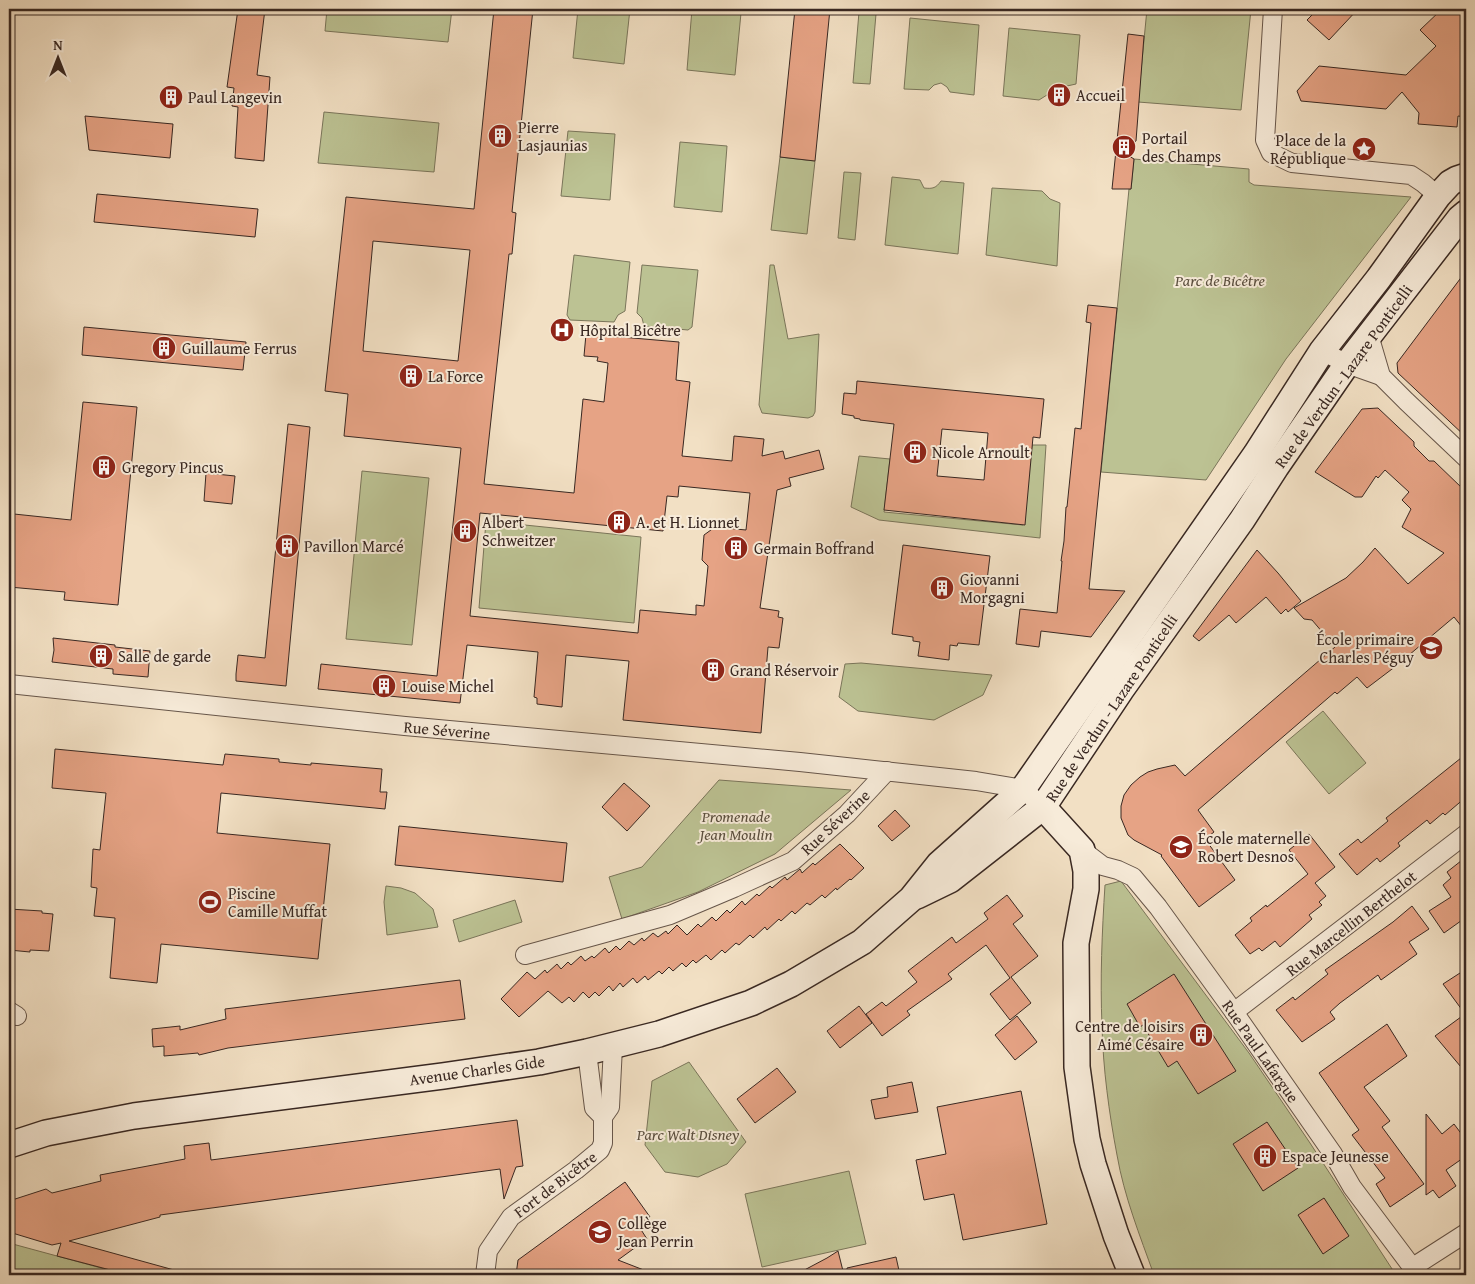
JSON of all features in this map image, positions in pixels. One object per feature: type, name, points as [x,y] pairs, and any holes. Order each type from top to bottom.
[{"type":"main road","name":"Rue de Verdun - Lazare Ponticelli","points":[[1023,789],[1256,454],[1322,351],[1379,278],[1438,196],[1450,183],[1466,176]]},
{"type":"main road","name":"Rue de Verdun - Lazare Ponticelli","points":[[1044,807],[1121,690],[1242,520],[1347,364],[1463,216]]},
{"type":"main road","name":"Avenue Charles Gide","points":[[9,1145],[46,1133],[134,1116],[539,1062],[613,1046],[716,1015],[750,1003],[791,984],[862,942],[911,899],[939,864],[1023,789]]},
{"type":"main road","name":"Avenue Charles Gide","points":[[911,899],[950,880],[1044,807]]},
{"type":"main road","points":[[1044,807],[1082,850],[1086,871],[1086,889],[1076,943],[1076,1067],[1087,1139],[1093,1164],[1116,1235],[1132,1275]]},
{"type":"street","points":[[1274,9],[1265,140],[1271,153],[1292,163],[1410,175],[1438,196]]},
{"type":"street","points":[[1370,335],[1381,376]]},
{"type":"street","points":[[1322,351],[1347,364],[1381,376],[1466,458]]},
{"type":"street","name":"Rue Séverine","points":[[9,684],[406,726],[887,771],[976,781],[1023,789]]},
{"type":"street","name":"Rue Séverine","points":[[525,955],[670,915],[793,861],[847,814],[887,771]]},
{"type":"street","name":"Rue de Verdun - Lazare Ponticelli","points":[[1023,789],[1044,807]]},
{"type":"street","name":"Rue Marcellin Berthelot","points":[[1234,1012],[1466,834]]},
{"type":"street","name":"Rue Paul Lafargue","points":[[1082,850],[1103,866],[1133,877],[1158,907],[1234,1012],[1332,1154],[1352,1187],[1416,1271]]},
{"type":"street","points":[[587,1052],[594,1108],[603,1117],[610,1107],[613,1046]]},
{"type":"street","name":"Fort de Bicêtre","points":[[485,1275],[488,1251],[511,1217],[576,1170],[600,1150],[604,1144],[603,1117]]},
{"type":"street","points":[[1416,1271],[1466,1233]]},
{"type":"street","points":[[472,1275],[488,1251]]},
{"type":"green space","points":[[327,9],[452,9],[448,42],[325,31]]},
{"type":"green space","points":[[578,9],[630,9],[624,64],[573,58]]},
{"type":"green space","points":[[692,9],[741,13],[735,75],[687,70]]},
{"type":"green space","points":[[1147,9],[1251,9],[1241,110],[1138,102]]},
{"type":"green space","points":[[859,12],[876,14],[870,84],[853,83]]},
{"type":"green space","points":[[910,18],[979,25],[974,95],[950,92],[941,83],[934,85],[929,90],[904,89]]},
{"type":"green space","points":[[1009,28],[1080,35],[1076,84],[1058,88],[1039,100],[1003,96]]},
{"type":"green space","points":[[324,112],[439,123],[434,172],[318,163]]},
{"type":"green space","points":[[568,131],[615,134],[610,200],[561,196]]},
{"type":"green space","points":[[680,142],[727,146],[722,212],[674,207]]},
{"type":"green space","points":[[780,157],[815,161],[807,234],[771,230]]},
{"type":"green space","name":"Parc de Bicêtre","points":[[1134,159],[1249,169],[1249,182],[1254,185],[1411,197],[1286,359],[1206,480],[1101,472],[1129,189],[1131,189]]},
{"type":"green space","points":[[844,172],[861,173],[855,240],[838,238]]},
{"type":"green space","points":[[892,177],[920,180],[924,188],[934,188],[941,181],[964,183],[958,254],[885,245]]},
{"type":"green space","points":[[992,188],[1042,191],[1050,199],[1060,203],[1057,266],[986,255]]},
{"type":"green space","points":[[574,255],[630,262],[625,311],[618,315],[614,322],[570,320],[567,315]]},
{"type":"green space","points":[[642,265],[698,270],[692,327],[688,330],[644,326],[642,318],[637,313]]},
{"type":"green space","points":[[770,265],[774,265],[788,339],[819,334],[815,412],[813,416],[808,418],[762,413],[759,405]]},
{"type":"green space","points":[[1032,445],[1046,445],[1040,538],[879,520],[851,507],[859,456],[890,459],[884,512],[1023,525]]},
{"type":"green space","points":[[362,471],[429,478],[412,645],[346,639]]},
{"type":"green space","points":[[486,521],[641,537],[634,623],[479,608]]},
{"type":"green space","points":[[861,663],[992,675],[983,695],[934,720],[858,711],[839,697],[845,664]]},
{"type":"green space","points":[[1323,711],[1366,763],[1329,794],[1286,742]]},
{"type":"green space","name":"Promenade Jean Moulin","points":[[719,780],[851,790],[775,854],[698,892],[622,919],[609,877],[642,867]]},
{"type":"green space","points":[[1121,881],[1249,1053],[1396,1275],[1154,1275],[1133,1216],[1120,1170],[1109,1107],[1104,1058],[1101,973],[1105,885]]},
{"type":"green space","points":[[386,886],[401,888],[415,893],[433,909],[438,927],[387,935],[384,902]]},
{"type":"green space","points":[[515,900],[522,922],[459,942],[453,920]]},
{"type":"green space","name":"Parc Walt Disney","points":[[689,1062],[746,1142],[727,1164],[698,1177],[665,1172],[645,1145],[652,1081]]},
{"type":"green space","points":[[849,1171],[866,1244],[762,1267],[745,1194]]},
{"type":"green space","points":[[9,1243],[127,1275],[9,1275]]},
{"type":"building","points":[[238,9],[265,9],[257,75],[270,77],[264,161],[235,158],[238,107],[232,106],[234,88],[227,87]]},
{"type":"building","points":[[494,9],[533,9],[512,212],[516,213],[512,254],[509,254],[484,484],[574,493],[583,399],[604,402],[608,363],[597,361],[598,357],[584,356],[586,334],[679,342],[676,380],[690,382],[682,456],[732,461],[734,436],[764,439],[762,456],[783,451],[785,459],[819,450],[824,469],[789,478],[791,486],[777,490],[760,608],[779,611],[778,617],[783,618],[779,648],[768,647],[761,733],[623,720],[629,661],[566,655],[562,707],[537,704],[537,698],[534,697],[538,652],[467,645],[460,703],[318,689],[321,664],[437,676],[461,448],[344,436],[348,394],[325,391],[346,197],[474,209]],"holes":[[[373,241],[470,250],[458,361],[363,351]],[[679,486],[750,493],[746,530],[715,527],[704,535],[702,560],[708,566],[704,606],[696,605],[696,615],[640,610],[638,633],[470,616],[480,513],[663,531],[667,496],[678,497]]]},
{"type":"building","points":[[795,9],[830,9],[815,161],[780,157]]},
{"type":"building","points":[[1318,9],[1358,9],[1329,40],[1307,20]]},
{"type":"building","points":[[1442,9],[1466,9],[1466,117],[1458,116],[1457,127],[1418,124],[1419,113],[1402,92],[1386,109],[1301,101],[1297,91],[1319,66],[1406,75],[1436,46],[1420,30]]},
{"type":"building","points":[[1128,34],[1144,36],[1136,141],[1121,151],[1134,159],[1131,189],[1112,189]]},
{"type":"building","name":"Paul Langevin","points":[[85,116],[173,124],[170,158],[89,150]]},
{"type":"building","points":[[97,194],[258,209],[255,237],[94,222]]},
{"type":"building","points":[[1466,271],[1466,437],[1398,373],[1397,363]]},
{"type":"building","points":[[1088,305],[1117,308],[1089,589],[1125,591],[1091,637],[1041,631],[1039,647],[1016,644],[1020,609],[1057,613],[1075,428],[1081,429],[1091,323],[1086,322]]},
{"type":"building","name":"Guillaume Ferrus","points":[[84,327],[246,342],[243,370],[82,355]]},
{"type":"building","name":"Nicole Arnoult","points":[[857,381],[1044,399],[1040,438],[1033,437],[1025,525],[884,510],[894,424],[860,420],[854,418],[854,416],[842,414],[844,393],[856,394]],"holes":[[[942,429],[988,433],[984,480],[937,476]]]},
{"type":"building","name":"Gregory Pincus","points":[[83,402],[137,407],[118,605],[64,600],[65,592],[9,587],[14,514],[71,520]]},
{"type":"building","points":[[1378,408],[1414,442],[1414,446],[1429,461],[1434,461],[1462,488],[1466,496],[1466,632],[1454,617],[1367,688],[1357,677],[1337,694],[1335,692],[1198,810],[1214,832],[1205,839],[1235,880],[1199,907],[1162,855],[1128,835],[1121,818],[1121,806],[1124,795],[1140,777],[1157,769],[1175,765],[1185,776],[1335,647],[1312,620],[1304,619],[1294,608],[1346,578],[1375,548],[1408,584],[1444,553],[1402,527],[1411,509],[1402,500],[1409,492],[1385,470],[1378,478],[1376,476],[1362,497],[1355,497],[1315,472],[1362,409]]},
{"type":"building","name":"Pavillon Marcé","points":[[288,424],[310,427],[286,686],[236,681],[238,655],[265,658]]},
{"type":"building","points":[[206,473],[235,476],[232,504],[204,501]]},
{"type":"building","name":"Giovanni Morgagni","points":[[903,545],[990,556],[979,645],[958,643],[957,646],[950,645],[949,660],[918,656],[920,642],[913,641],[913,637],[892,634]]},
{"type":"building","points":[[1257,550],[1301,601],[1288,612],[1286,609],[1281,614],[1266,597],[1236,623],[1229,615],[1199,641],[1193,636]]},
{"type":"building","name":"Salle de garde","points":[[53,638],[150,651],[148,677],[113,674],[113,669],[52,662]]},
{"type":"building","points":[[55,749],[223,765],[225,754],[279,759],[279,762],[382,769],[380,792],[387,792],[385,809],[221,793],[217,833],[330,844],[318,959],[161,944],[157,983],[110,978],[115,918],[94,916],[97,888],[91,887],[93,849],[100,850],[106,793],[52,788]]},
{"type":"building","points":[[1466,754],[1466,797],[1445,815],[1443,813],[1430,824],[1427,820],[1398,843],[1400,846],[1380,862],[1377,858],[1357,875],[1339,854],[1358,839],[1361,843],[1388,821],[1386,818]]},
{"type":"building","points":[[624,783],[650,806],[627,831],[602,807]]},
{"type":"building","points":[[895,810],[910,826],[892,841],[878,826]]},
{"type":"building","points":[[399,826],[567,843],[563,882],[395,865]]},
{"type":"building","points":[[1309,834],[1335,867],[1315,883],[1326,896],[1319,902],[1322,905],[1309,915],[1312,919],[1280,947],[1275,941],[1262,951],[1259,948],[1250,954],[1235,935],[1252,921],[1250,918],[1266,905],[1267,907],[1308,874],[1289,850]]},
{"type":"building","points":[[840,844],[864,868],[851,880],[837,890],[836,888],[825,898],[822,895],[810,905],[807,903],[795,914],[792,911],[767,930],[765,927],[753,938],[750,935],[739,945],[736,943],[725,953],[722,950],[711,960],[706,955],[696,963],[693,960],[686,967],[682,963],[673,971],[669,967],[662,974],[659,971],[648,980],[645,976],[637,983],[633,978],[623,987],[620,983],[613,991],[609,986],[599,996],[595,992],[589,998],[583,992],[574,1002],[569,997],[562,1003],[548,991],[519,1017],[501,999],[527,972],[535,979],[545,970],[547,973],[557,964],[561,969],[568,962],[571,965],[581,956],[585,961],[592,956],[594,958],[605,948],[609,953],[616,946],[620,950],[629,941],[634,945],[642,938],[644,941],[653,933],[658,937],[666,931],[668,934],[677,925],[687,935],[698,924],[701,927],[712,917],[716,921],[727,910],[730,913],[742,901],[745,905],[757,894],[759,896],[770,886],[772,888],[785,877],[787,880],[800,869],[802,873],[813,863],[815,865]]},
{"type":"building","points":[[1466,857],[1466,919],[1444,933],[1429,911],[1451,897],[1443,885],[1451,878],[1447,872]]},
{"type":"building","points":[[1007,895],[1023,916],[1013,924],[1038,956],[1011,977],[1031,1003],[1010,1020],[990,994],[1010,978],[986,945],[948,974],[952,979],[907,1011],[910,1015],[882,1036],[866,1014],[882,1002],[886,1006],[917,982],[908,971],[952,937],[956,943],[988,919],[984,913]]},
{"type":"building","points":[[1412,906],[1429,929],[1409,942],[1417,954],[1381,980],[1378,975],[1340,1003],[1330,1012],[1335,1019],[1302,1042],[1276,1010],[1293,997],[1295,1000],[1328,974],[1325,970],[1393,922]]},
{"type":"building","points":[[9,909],[42,911],[42,913],[53,914],[49,951],[9,950]]},
{"type":"building","points":[[1460,973],[1466,982],[1466,1073],[1435,1036],[1465,1014],[1443,984]]},
{"type":"building","name":"Centre de loisirs Aimé Césaire","points":[[1174,974],[1236,1071],[1198,1094],[1177,1061],[1168,1067],[1143,1025],[1140,1027],[1127,1004]]},
{"type":"building","points":[[460,980],[465,1019],[228,1048],[199,1055],[198,1053],[164,1056],[164,1046],[153,1047],[152,1029],[180,1026],[180,1030],[226,1019],[225,1009]]},
{"type":"building","points":[[859,1006],[872,1023],[840,1048],[827,1031]]},
{"type":"building","points":[[1017,1016],[1037,1042],[1015,1060],[995,1035]]},
{"type":"building","points":[[1387,1024],[1407,1056],[1364,1087],[1390,1121],[1382,1127],[1424,1184],[1390,1207],[1376,1184],[1385,1178],[1352,1135],[1359,1130],[1319,1073]]},
{"type":"building","points":[[777,1068],[796,1092],[755,1123],[737,1099]]},
{"type":"building","points":[[912,1082],[918,1112],[875,1119],[871,1100],[888,1097],[887,1087]]},
{"type":"building","points":[[1021,1091],[1047,1224],[963,1240],[954,1194],[924,1200],[916,1160],[946,1154],[937,1107]]},
{"type":"building","points":[[1426,1114],[1442,1134],[1454,1124],[1466,1140],[1466,1156],[1446,1170],[1456,1186],[1439,1198],[1433,1190],[1426,1195]]},
{"type":"building","points":[[517,1120],[523,1166],[516,1167],[504,1199],[500,1169],[160,1215],[160,1217],[69,1241],[174,1270],[173,1275],[117,1275],[118,1272],[57,1256],[61,1243],[52,1245],[9,1232],[9,1201],[46,1189],[52,1193],[101,1181],[100,1175],[185,1159],[184,1146],[209,1143],[211,1160]]},
{"type":"building","name":"Espace Jeunesse","points":[[1267,1122],[1298,1168],[1263,1191],[1233,1144]]},
{"type":"building","name":"Collège Jean Perrin","points":[[625,1182],[650,1217],[638,1225],[647,1239],[618,1260],[654,1275],[516,1275],[518,1260]]},
{"type":"building","name":"Espace Jeunesse","points":[[1324,1198],[1349,1236],[1323,1254],[1298,1215]]},
{"type":"building","points":[[838,1251],[844,1275],[795,1275],[827,1258]]},
{"type":"building","points":[[896,1257],[900,1275],[847,1275],[847,1268]]},
{"type":"place","name":"Accueil","points":[[1059,95]]},
{"type":"place","name":"Paul Langevin","points":[[171,97]]},
{"type":"place","name":"Pierre Lasjaunias","points":[[500,136]]},
{"type":"place","name":"Portail des Champs","points":[[1124,147]]},
{"type":"place","name":"Place de la République","points":[[1364,149]]},
{"type":"place","name":"Hôpital Bicêtre","points":[[562,330]]},
{"type":"place","name":"Guillaume Ferrus","points":[[164,348]]},
{"type":"place","name":"La Force","points":[[411,376]]},
{"type":"place","name":"Nicole Arnoult","points":[[915,452]]},
{"type":"place","name":"Gregory Pincus","points":[[104,467]]},
{"type":"place","name":"A. et H. Lionnet","points":[[619,522]]},
{"type":"place","name":"Albert Schweitzer","points":[[465,531]]},
{"type":"place","name":"Pavillon Marcé","points":[[287,546]]},
{"type":"place","name":"Germain Boffrand","points":[[736,548]]},
{"type":"place","name":"Giovanni Morgagni","points":[[942,588]]},
{"type":"place","name":"École primaire Charles Péguy","points":[[1431,648]]},
{"type":"place","name":"Salle de garde","points":[[101,656]]},
{"type":"place","name":"Grand Réservoir","points":[[713,670]]},
{"type":"place","name":"Louise Michel","points":[[384,686]]},
{"type":"place","name":"École maternelle Robert Desnos","points":[[1181,847]]},
{"type":"place","name":"Piscine Camille Muffat","points":[[210,902]]},
{"type":"place","name":"Centre de loisirs Aimé Césaire","points":[[1201,1035]]},
{"type":"place","name":"Espace Jeunesse","points":[[1265,1156]]},
{"type":"place","name":"Collège Jean Perrin","points":[[600,1232]]}]
